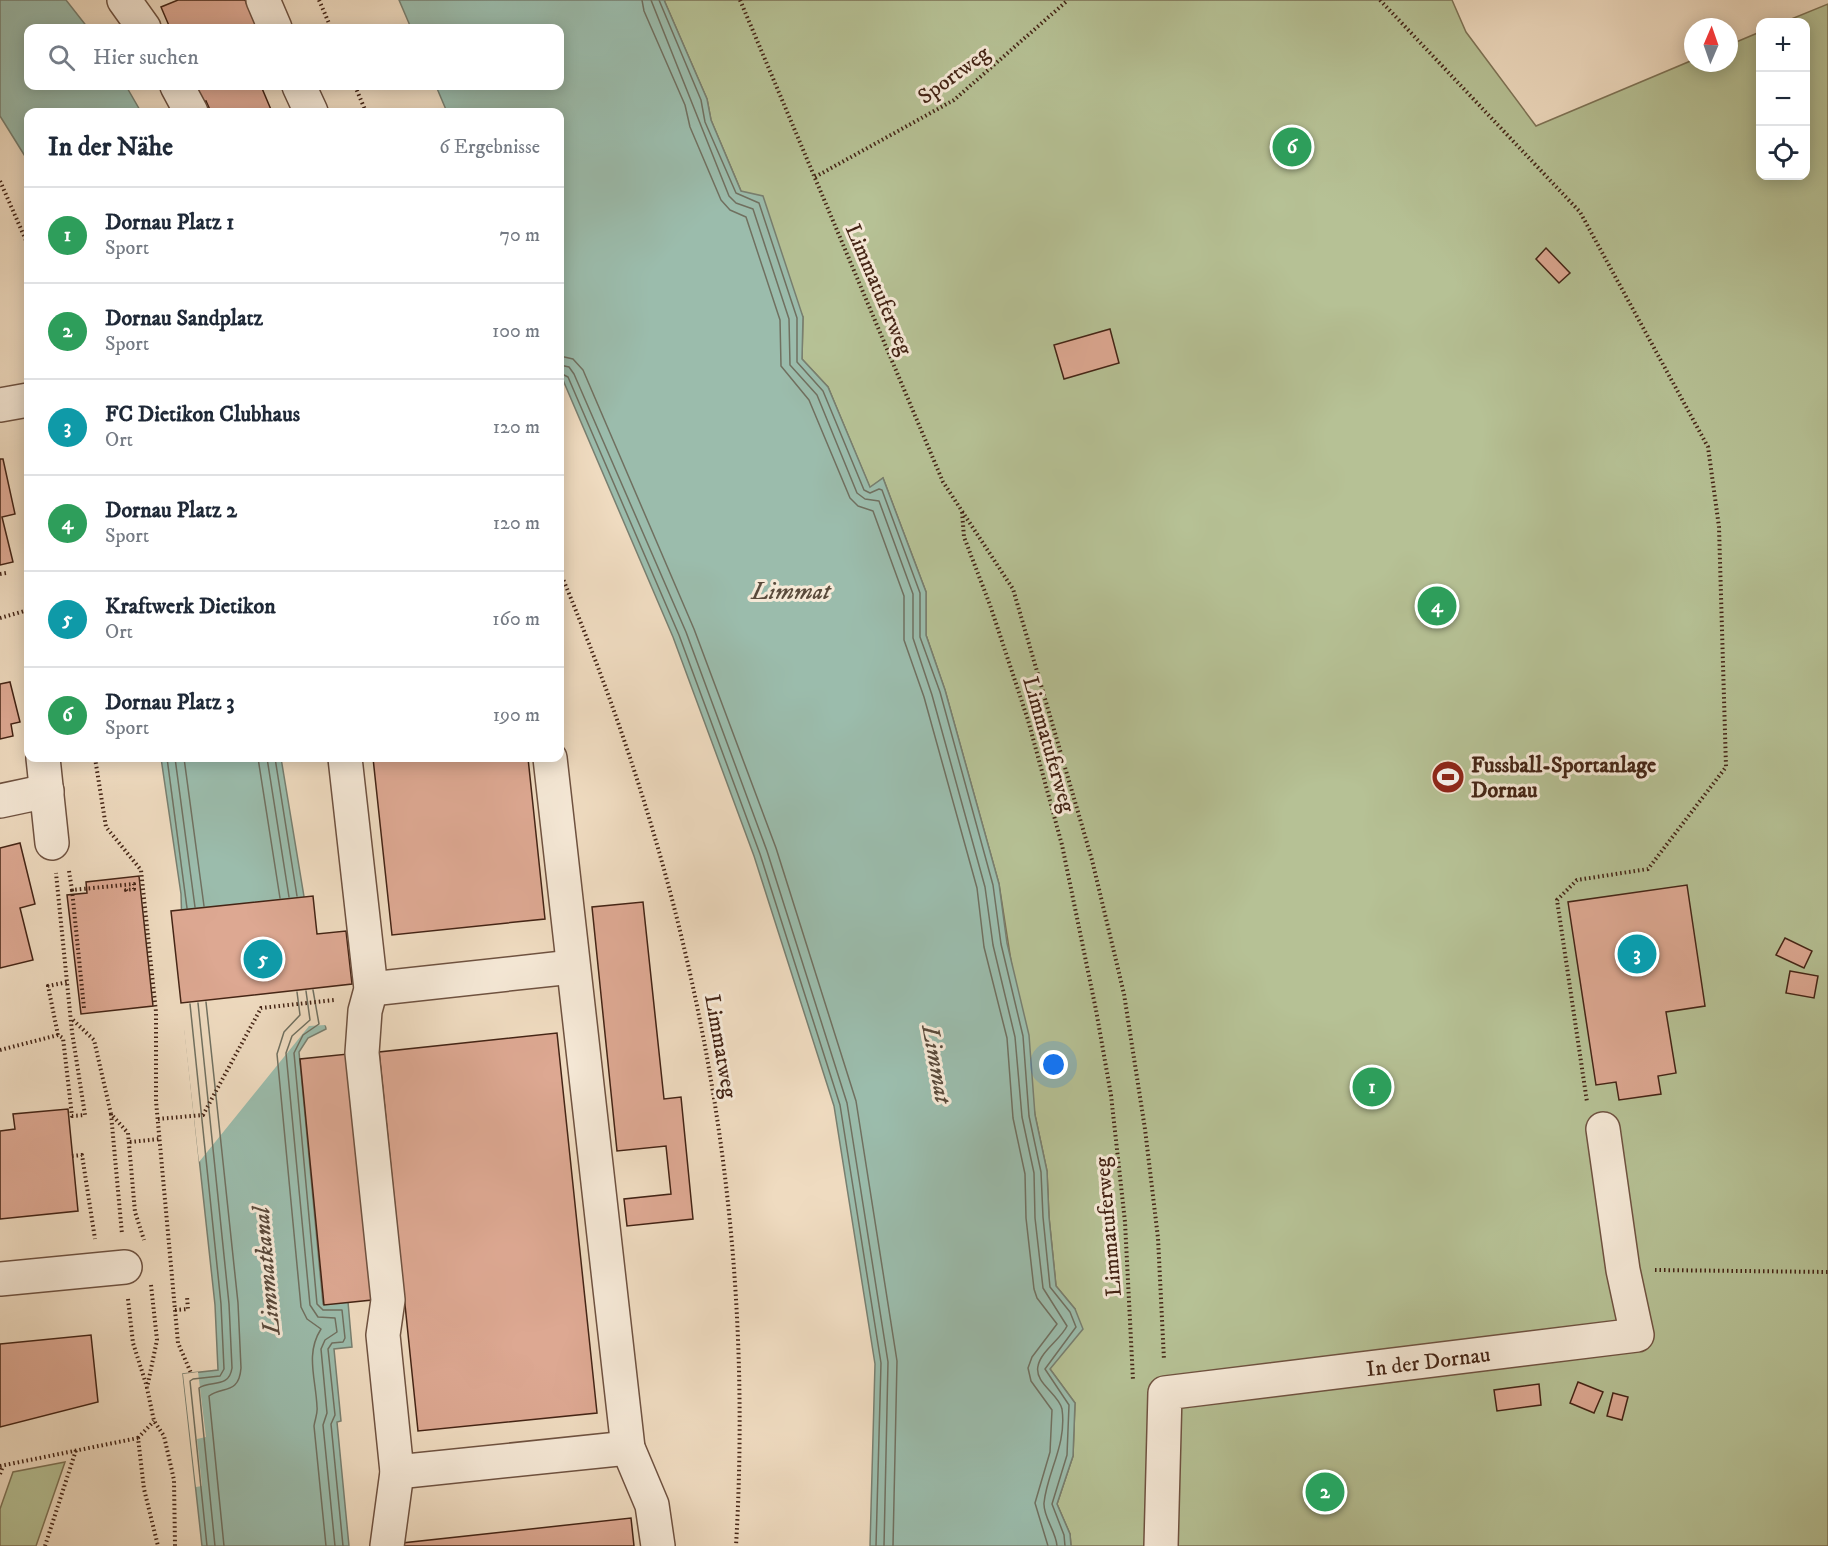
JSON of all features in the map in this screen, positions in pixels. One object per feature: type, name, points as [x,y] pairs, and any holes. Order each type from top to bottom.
[{"type":"street","points":[[124,0],[141,24]]},
{"type":"street","points":[[263,0],[273,24]]},
{"type":"street","points":[[179,90],[189,108]]},
{"type":"street","points":[[301,90],[308,108]]},
{"type":"street","points":[[0,405],[24,401]]},
{"type":"street","points":[[44,762],[61,857]]},
{"type":"street","points":[[345,762],[370,993],[363,1031],[362,1053],[387,1300],[382,1330],[397,1472],[387,1546]]},
{"type":"street","points":[[550,762],[628,1448],[652,1505],[658,1546]]},
{"type":"street","points":[[0,801],[47,790]]},
{"type":"street","points":[[370,993],[572,967]]},
{"type":"street","name":"In der Dornau","points":[[1165,1393],[1637,1335],[1623,1270],[1603,1129]]},
{"type":"street","points":[[0,1279],[125,1267]]},
{"type":"street","points":[[1161,1546],[1165,1393]]},
{"type":"street","points":[[397,1472],[628,1448]]},
{"type":"path","points":[[319,0],[329,24]]},
{"type":"path","name":"Limmatuferweg","points":[[740,0],[943,482],[962,510],[964,537],[990,605],[1028,720],[1062,845],[1111,1095],[1125,1222],[1133,1383]]},
{"type":"path","name":"Sportweg","points":[[815,177],[954,100],[1068,0]]},
{"type":"path","points":[[1380,0],[1580,212],[1708,447],[1719,527],[1726,767],[1648,869],[1577,880],[1557,900],[1588,1109],[1603,1129]]},
{"type":"path","points":[[357,90],[364,108]]},
{"type":"path","points":[[0,181],[24,236]]},
{"type":"path","points":[[962,510],[1013,589],[1092,860],[1124,994],[1145,1130],[1158,1238],[1165,1393]]},
{"type":"path","points":[[0,574],[6,573]]},
{"type":"path","name":"Limmatweg","points":[[564,582],[590,644],[640,784],[685,946],[706,1041],[727,1187],[738,1322],[741,1444],[736,1546]]},
{"type":"path","points":[[0,618],[24,611]]},
{"type":"path","points":[[96,762],[106,827],[141,870],[156,1012],[158,1119],[175,1310],[179,1346],[190,1373]]},
{"type":"path","points":[[61,857],[72,890],[84,1008]]},
{"type":"path","points":[[61,857],[72,1032],[85,1115],[72,1116],[63,1038],[58,1035],[48,986],[68,982]]},
{"type":"path","points":[[72,890],[134,884],[134,889],[126,890],[127,892]]},
{"type":"path","points":[[158,1119],[203,1114],[261,1008],[370,993]]},
{"type":"path","points":[[0,1050],[58,1035]]},
{"type":"path","points":[[111,1113],[125,1267]]},
{"type":"path","points":[[130,1142],[160,1139]]},
{"type":"path","points":[[72,1156],[82,1155],[96,1240]]},
{"type":"path","points":[[1623,1270],[1828,1272]]},
{"type":"path","points":[[175,1310],[188,1309],[187,1297]]},
{"type":"path","points":[[130,1323],[134,1351],[147,1388]]},
{"type":"path","points":[[0,1474],[1,1466],[138,1438],[154,1421]]},
{"type":"path","points":[[138,1438],[144,1489],[158,1546]]},
{"type":"path","points":[[45,1546],[76,1450]]},
{"type":"shaded area","name":"Fussball-Sportanlage Dornau","points":[[664,0],[1452,0],[1466,32],[1536,126],[1684,64],[1684,72],[1738,72],[1738,41],[1756,34],[1756,180],[1810,180],[1810,18],[1794,18],[1828,4],[1828,1546],[1071,1546],[1070,1534],[1057,1504],[1073,1456],[1075,1403],[1050,1369],[1075,1309],[1056,1286],[1047,1171],[1035,1115],[999,884],[945,690],[926,635],[926,592],[883,478],[870,488],[828,387],[802,359],[803,317],[741,191],[711,120],[707,99]]},
{"type":"shaded area","points":[[65,1462],[36,1546],[0,1546],[0,1509],[13,1472]]},
{"type":"water","points":[[0,0],[66,0],[85,24],[24,24],[24,90],[128,90],[139,108],[24,108],[24,155],[0,116]]},
{"type":"water","name":"Limmat","points":[[399,0],[664,0],[707,99],[711,120],[741,191],[763,196],[803,317],[802,359],[828,387],[870,487],[883,478],[926,592],[926,635],[945,690],[999,884],[1007,943],[1029,1035],[1035,1115],[1047,1171],[1056,1286],[1075,1309],[1083,1329],[1050,1369],[1075,1403],[1073,1456],[1057,1504],[1070,1534],[1071,1546],[870,1546],[875,1364],[834,1106],[754,856],[673,637],[564,382],[564,108],[445,108],[438,90],[564,90],[564,24],[409,24]]},
{"type":"water","name":"Limmatkanal","points":[[162,762],[282,762],[326,1029],[308,1038],[299,1052],[323,1304],[348,1302],[352,1347],[334,1349],[341,1421],[337,1422],[349,1546],[202,1546],[183,1374],[218,1370],[215,1305],[185,1029],[181,894]]},
{"type":"pier","points":[[322,987],[329,1029],[325,1025],[309,1026],[199,1162],[181,1003]]},
{"type":"pier","points":[[198,1372],[206,1437],[197,1439],[202,1486],[196,1487],[183,1374]]},
{"type":"building","points":[[178,0],[245,0],[255,24],[168,24],[161,7]]},
{"type":"building","points":[[196,90],[263,90],[270,108],[209,108],[206,101],[201,103]]},
{"type":"building","points":[[1546,248],[1570,273],[1559,283],[1536,259]]},
{"type":"building","points":[[1110,329],[1119,363],[1064,379],[1054,345]]},
{"type":"building","points":[[0,459],[3,459],[15,514],[2,517],[13,562],[0,565]]},
{"type":"building","points":[[10,682],[20,722],[11,724],[13,736],[0,739],[0,684]]},
{"type":"building","points":[[373,762],[528,762],[545,919],[392,935]]},
{"type":"building","points":[[20,843],[35,904],[20,908],[33,960],[0,968],[0,848]]},
{"type":"building","points":[[139,876],[153,1006],[81,1014],[67,895],[87,893],[86,882]]},
{"type":"building","points":[[1687,885],[1705,1006],[1666,1012],[1676,1073],[1658,1076],[1661,1094],[1619,1100],[1616,1082],[1596,1085],[1568,902]]},
{"type":"building","points":[[313,896],[317,934],[346,931],[352,984],[181,1003],[171,911]]},
{"type":"building","points":[[643,902],[664,1099],[681,1097],[693,1219],[627,1226],[624,1199],[671,1194],[666,1146],[617,1151],[592,907]]},
{"type":"building","points":[[1785,938],[1812,951],[1804,968],[1776,955]]},
{"type":"building","points":[[1790,971],[1818,976],[1814,998],[1786,993]]},
{"type":"building","points":[[557,1033],[597,1413],[418,1431],[379,1052]]},
{"type":"building","points":[[348,1054],[372,1300],[324,1305],[300,1059]]},
{"type":"building","points":[[68,1109],[78,1211],[0,1219],[0,1131],[15,1129],[13,1114]]},
{"type":"building","points":[[91,1335],[98,1402],[0,1427],[0,1344]]},
{"type":"building","points":[[1578,1382],[1603,1392],[1594,1413],[1570,1403]]},
{"type":"building","points":[[1539,1384],[1541,1405],[1497,1411],[1494,1390]]},
{"type":"building","points":[[1613,1393],[1628,1397],[1622,1420],[1607,1416]]},
{"type":"building","points":[[631,1518],[634,1546],[402,1546],[402,1543]]},
{"type":"place","name":"Dornau Platz 3","points":[[1292,147]]},
{"type":"place","name":"Dornau Platz 2","points":[[1437,606]]},
{"type":"place","name":"Fussball-Sportanlage Dornau","points":[[1448,777]]},
{"type":"place","name":"FC Dietikon Clubhaus","points":[[1637,954]]},
{"type":"place","name":"Kraftwerk Dietikon","points":[[263,959]]},
{"type":"place","name":"Dornau Platz 1","points":[[1372,1087]]},
{"type":"place","name":"Dornau Sandplatz","points":[[1325,1492]]}]
